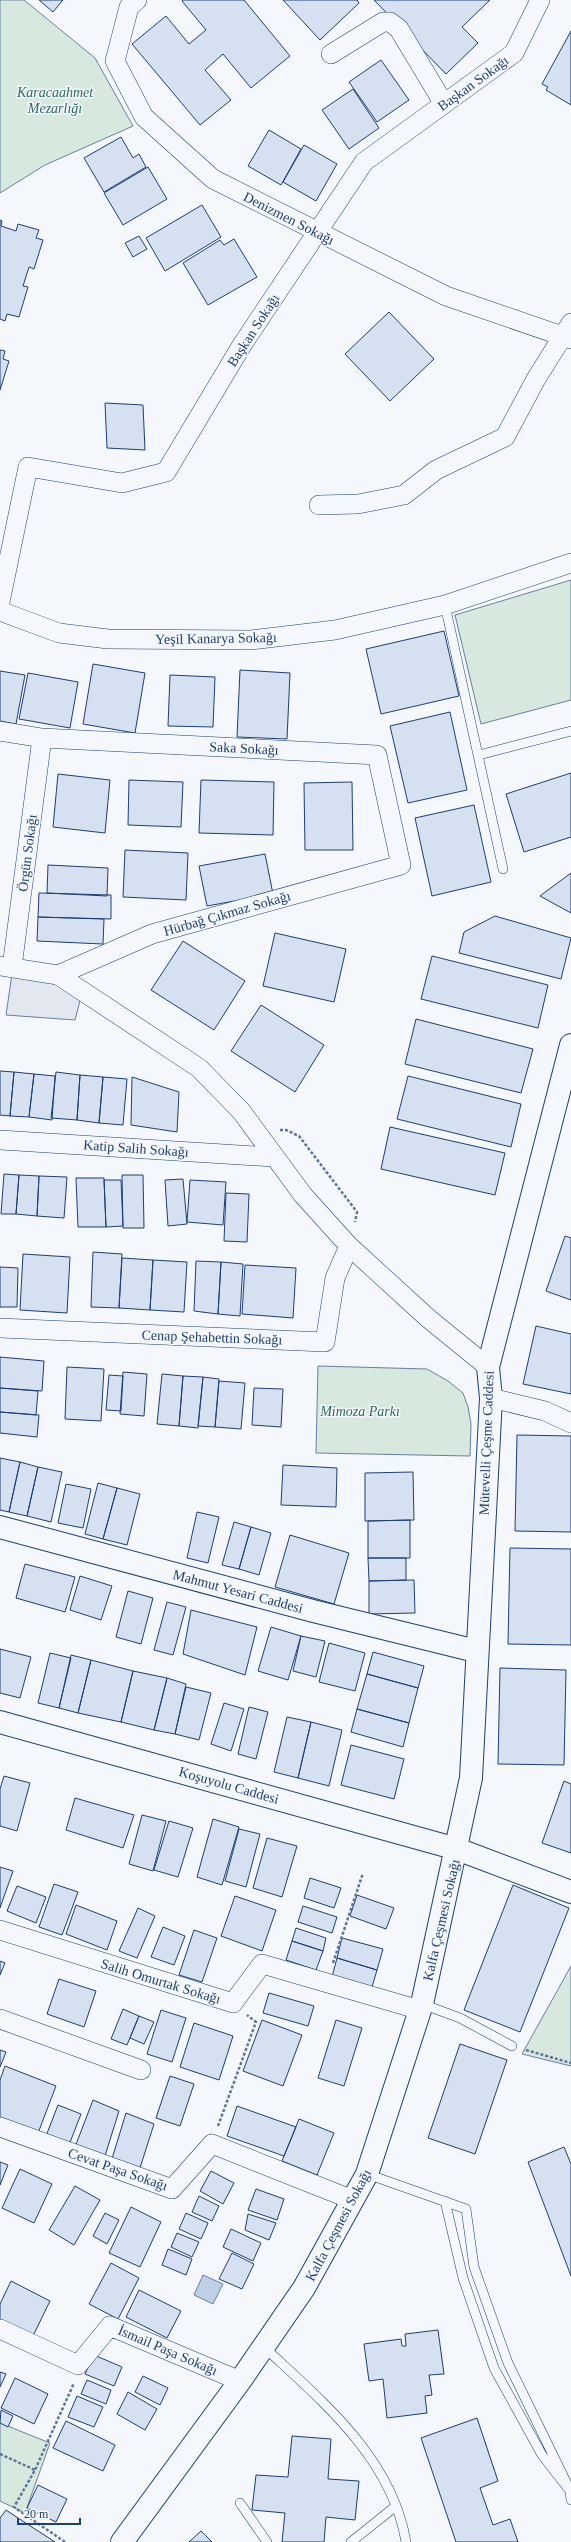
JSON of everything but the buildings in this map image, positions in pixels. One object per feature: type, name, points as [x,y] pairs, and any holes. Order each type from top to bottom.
[{"type":"street","name":"Denizmen Sokağı","points":[[137,0],[129,7],[114,61],[144,117],[213,179],[317,234],[446,296],[569,333]]},
{"type":"street","name":"Başkan Sokağı","points":[[0,602],[28,467],[122,483],[166,472],[242,345],[364,162],[514,53],[540,0]]},
{"type":"street","points":[[332,54],[383,22],[390,22],[399,29],[444,104]]},
{"type":"street","points":[[319,505],[358,504],[404,495],[436,470],[505,437],[536,378],[569,333]]},
{"type":"street","name":"Yeşil Kanarya Sokağı","points":[[0,611],[59,633],[108,639],[251,640],[335,630],[445,605],[571,563]]},
{"type":"street","name":"Saka Sokağı","points":[[0,730],[42,738],[377,755],[401,864]]},
{"type":"street","name":"Örgün Sokağı","points":[[6,966],[42,738]]},
{"type":"street","name":"Hürbağ Çıkmaz Sokağı","points":[[58,975],[152,934],[401,864]]},
{"type":"street","points":[[6,966],[58,975],[199,1068],[241,1111],[273,1157],[303,1195],[349,1246],[429,1319],[488,1368]]},
{"type":"street","name":"Mütevelli Çeşme Caddesi","points":[[457,1849],[471,1778],[476,1651],[491,1398],[488,1368],[571,1045]]},
{"type":"street","name":"Katip Salih Sokağı","points":[[0,1140],[273,1157]]},
{"type":"street","name":"Cenap Şehabettin Sokağı","points":[[0,1328],[325,1342],[336,1278],[349,1246]]},
{"type":"street","points":[[491,1398],[545,1411],[571,1423]]},
{"type":"street","name":"Mahmut Yesari Caddesi","points":[[0,1527],[313,1611],[476,1651]]},
{"type":"street","name":"Koşuyolu Caddesi","points":[[0,1722],[457,1849],[571,1892]]},
{"type":"street","name":"Kalfa Çeşmesi Sokağı","points":[[126,2539],[240,2382],[304,2288],[368,2174],[421,2007],[457,1849]]},
{"type":"street","name":"Salih Omurtak Sokağı","points":[[0,1930],[233,2003],[262,1964],[326,1983],[421,2007]]},
{"type":"street","points":[[0,2019],[141,2070]]},
{"type":"street","name":"Cevat Paşa Sokağı","points":[[0,2127],[172,2189],[212,2144]]},
{"type":"street","points":[[212,2144],[353,2200]]},
{"type":"street","name":"İsmail Paşa Sokağı","points":[[78,2365],[110,2326],[240,2382]]},
{"type":"street","points":[[0,2329],[78,2365]]},
{"type":"lane","points":[[445,605],[503,869]]},
{"type":"lane","points":[[479,755],[571,731]]},
{"type":"lane","points":[[421,2007],[460,2018],[512,2046]]},
{"type":"lane","points":[[368,2174],[445,2201],[466,2210],[474,2267],[508,2363],[571,2494]]},
{"type":"lane","points":[[445,2201],[463,2278],[494,2368],[542,2455],[571,2494]]},
{"type":"lane","points":[[264,2347],[323,2402],[366,2451],[390,2488],[406,2542]]},
{"type":"lane","points":[[240,2503],[267,2542]]},
{"type":"lane","points":[[351,2542],[396,2506]]},
{"type":"path","points":[[255,1131],[286,1130],[299,1136],[357,1212],[349,1246]]},
{"type":"path","points":[[326,1983],[363,1873]]},
{"type":"path","points":[[212,2144],[256,2022],[233,2003]]},
{"type":"path","points":[[512,2046],[571,2064]]},
{"type":"path","points":[[65,2542],[14,2507],[35,2470],[74,2385],[78,2365]]},
{"type":"path","points":[[0,2454],[35,2470]]},
{"type":"green space","name":"Karacaahmet Mezarlığı","points":[[0,0],[24,0],[95,58],[133,126],[45,165],[0,193]]},
{"type":"green space","points":[[571,580],[571,700],[481,724],[455,615]]},
{"type":"green space","name":"Mimoza Parkı","points":[[318,1366],[427,1369],[448,1381],[463,1393],[468,1407],[471,1424],[470,1456],[316,1453]]},
{"type":"green space","points":[[571,1966],[571,2066],[522,2054]]},
{"type":"green space","points":[[0,2423],[50,2443],[25,2513],[0,2501]]},
{"type":"shaded area","points":[[12,974],[83,989],[75,1020],[6,1015]]},
{"type":"water","points":[[203,2275],[223,2284],[213,2304],[194,2295]]}]
